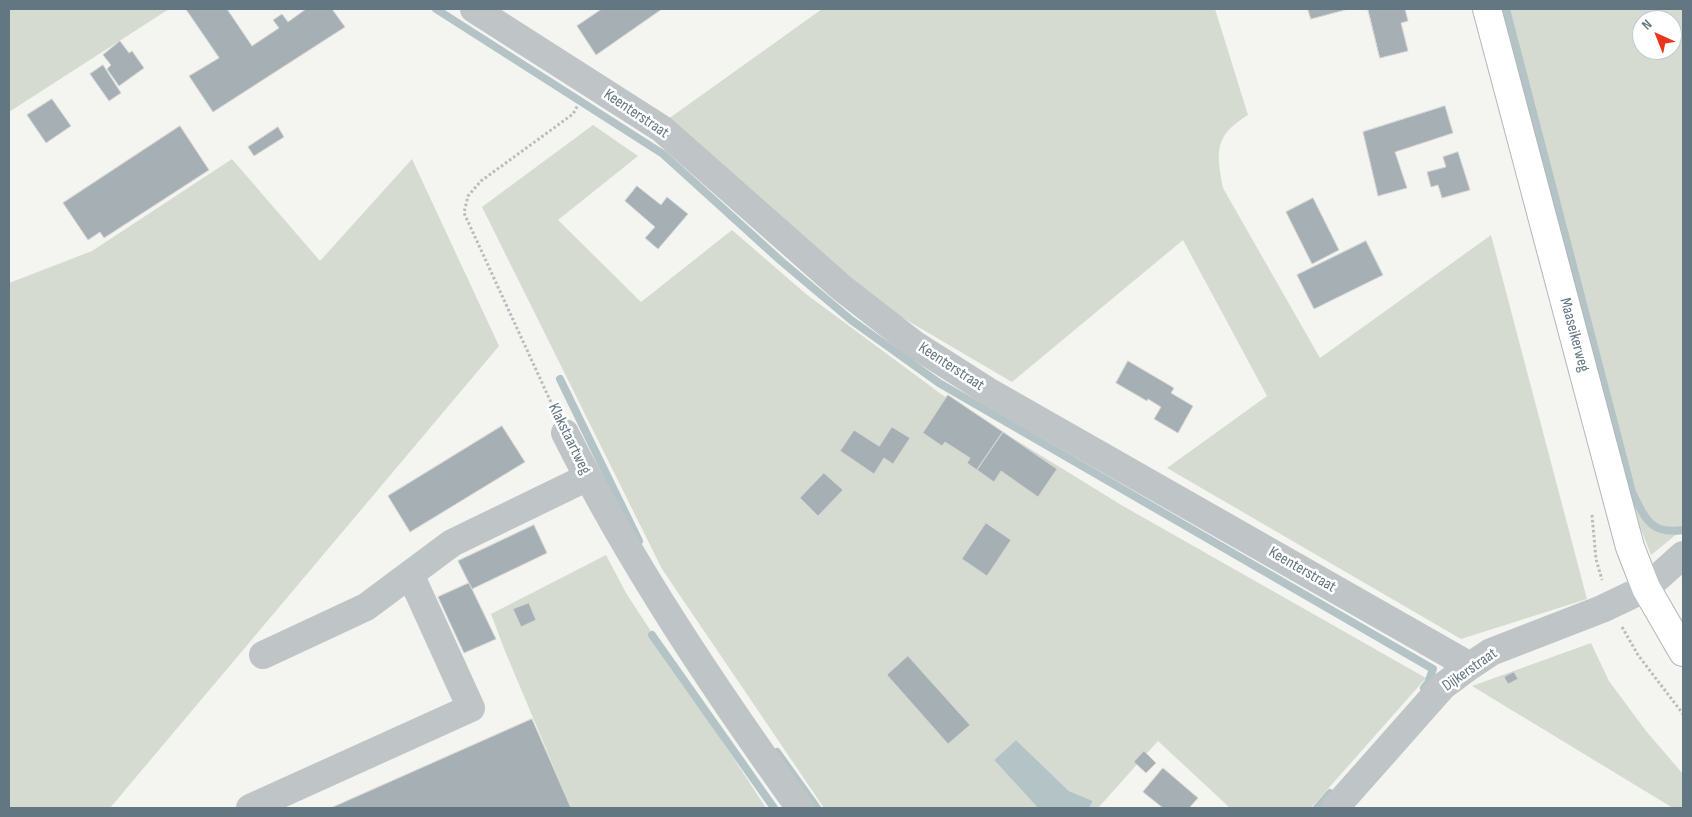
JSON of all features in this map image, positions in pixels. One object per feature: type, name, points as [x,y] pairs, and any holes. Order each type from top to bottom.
[{"type":"main road","name":"Maaseikerweg","points":[[1487,9],[1630,547],[1646,588],[1683,652]]},
{"type":"street","name":"Keenterstraat","points":[[474,9],[662,129],[842,288],[914,344],[991,393],[1470,666]]},
{"type":"street","name":"Klakstaartweg","points":[[565,433],[588,478],[684,640],[800,808]]},
{"type":"street","points":[[263,655],[366,606],[452,543],[588,478]]},
{"type":"street","name":"Dijkerstraat","points":[[1335,808],[1443,686],[1470,666],[1491,652],[1602,610],[1646,588],[1683,555]]},
{"type":"street","points":[[250,808],[471,708],[410,574]]},
{"type":"path","name":"Klakstaartweg","points":[[565,433],[464,213],[468,196],[481,181],[573,114],[580,103],[585,81]]},
{"type":"shaded area","points":[[9,9],[169,9],[9,112]]},
{"type":"shaded area","points":[[822,9],[1215,9],[1248,115],[1229,130],[1220,146],[1219,164],[1223,188],[1320,358],[1491,235],[1587,599],[1461,639],[1167,468],[1267,396],[1183,240],[1012,382],[891,311],[664,122]]},
{"type":"shaded area","points":[[1506,9],[1683,9],[1683,529],[1651,555],[1633,509]]},
{"type":"shaded area","points":[[593,125],[638,156],[558,220],[641,302],[732,230],[806,294],[941,394],[1123,506],[1426,678],[1311,808],[1230,808],[1158,741],[1098,808],[1089,808],[1093,801],[1069,791],[1016,740],[994,760],[1038,808],[824,808],[662,569],[482,207]]},
{"type":"shaded area","points":[[232,159],[320,261],[412,159],[499,346],[110,808],[9,808],[9,283],[92,251]]},
{"type":"shaded area","points":[[606,555],[626,593],[766,808],[571,808],[491,614]]},
{"type":"shaded area","points":[[1591,643],[1609,681],[1646,731],[1683,774],[1683,808],[1673,808],[1472,686]]},
{"type":"shaded area","points":[[1016,740],[1069,791],[1093,801],[1089,808],[1038,808],[994,760]]},
{"type":"building","points":[[186,9],[227,9],[252,46],[279,28],[273,20],[282,14],[288,22],[306,9],[332,9],[345,27],[213,112],[189,76],[219,58]]},
{"type":"building","points":[[602,9],[662,9],[596,55],[577,26]]},
{"type":"building","points":[[1308,9],[1345,9],[1345,10],[1311,19]]},
{"type":"building","points":[[1368,9],[1405,9],[1408,21],[1401,23],[1408,51],[1380,58]]},
{"type":"building","points":[[120,41],[129,53],[132,51],[144,68],[119,86],[107,69],[111,65],[103,55]]},
{"type":"building","points":[[103,65],[121,93],[109,101],[90,74]]},
{"type":"building","points":[[52,99],[71,126],[46,143],[27,115]]},
{"type":"building","points":[[1445,106],[1453,133],[1395,152],[1407,188],[1378,196],[1363,132]]},
{"type":"building","points":[[180,126],[209,170],[104,238],[100,232],[88,240],[63,203]]},
{"type":"building","points":[[278,127],[284,137],[254,156],[248,147]]},
{"type":"building","points":[[1458,152],[1470,190],[1442,198],[1438,185],[1431,187],[1427,172],[1446,167],[1443,157]]},
{"type":"building","points":[[637,186],[661,205],[667,197],[688,214],[658,249],[645,238],[655,227],[625,201]]},
{"type":"building","points":[[1313,198],[1339,250],[1312,264],[1286,212]]},
{"type":"building","points":[[1366,241],[1383,275],[1314,309],[1297,275]]},
{"type":"building","points":[[1128,361],[1174,388],[1171,393],[1193,406],[1178,433],[1154,419],[1161,407],[1116,383]]},
{"type":"building","points":[[948,395],[1003,432],[977,470],[967,463],[970,458],[945,442],[942,446],[923,433]]},
{"type":"building","points":[[502,426],[525,462],[410,532],[388,496]]},
{"type":"building","points":[[892,427],[910,438],[893,464],[884,458],[874,474],[840,451],[854,430],[879,446]]},
{"type":"building","points":[[1003,432],[1057,469],[1038,497],[1001,471],[994,482],[977,470]]},
{"type":"building","points":[[824,473],[843,490],[818,516],[800,498]]},
{"type":"building","points":[[986,523],[1011,540],[987,576],[962,559]]},
{"type":"building","points":[[534,525],[547,553],[472,589],[458,561]]},
{"type":"building","points":[[469,583],[496,639],[464,653],[438,597]]},
{"type":"building","points":[[529,603],[536,620],[521,627],[513,609]]},
{"type":"building","points":[[908,656],[970,725],[948,744],[887,675]]},
{"type":"building","points":[[1514,672],[1518,679],[1508,684],[1504,677]]},
{"type":"building","points":[[532,719],[571,808],[331,808]]},
{"type":"building","points":[[1144,751],[1156,763],[1146,773],[1134,762]]},
{"type":"building","points":[[1163,768],[1198,798],[1189,808],[1163,808],[1143,792]]},
{"type":"waterway","points":[[436,9],[663,154],[781,261],[851,320],[939,383],[1433,669],[1424,688]]},
{"type":"waterway","points":[[1506,9],[1632,492],[1650,523],[1663,530],[1683,530]]},
{"type":"waterway","points":[[560,379],[639,541]]},
{"type":"waterway","points":[[652,635],[774,808]]},
{"type":"waterway","points":[[777,752],[817,808]]},
{"type":"waterway","points":[[1317,808],[1330,793]]}]
